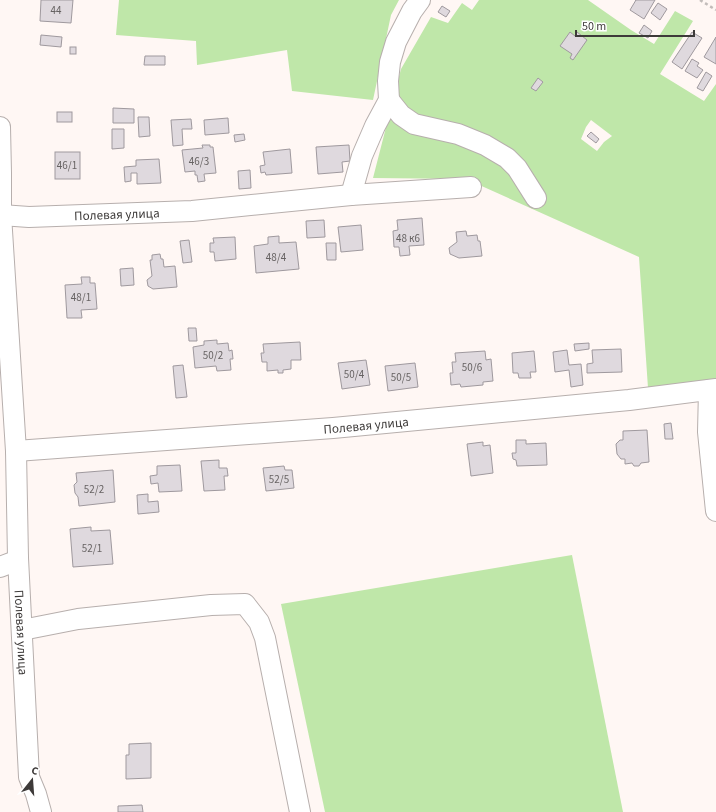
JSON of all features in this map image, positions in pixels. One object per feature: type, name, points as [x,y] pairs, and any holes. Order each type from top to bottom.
[{"type":"street","points":[[351,195],[362,156],[375,126],[389,100],[388,81],[390,62],[396,42],[412,11],[420,0]]},
{"type":"street","points":[[389,100],[401,115],[414,124],[458,134],[485,145],[507,158],[517,168],[536,198]]},
{"type":"street","name":"Полевая улица","points":[[0,127],[1,215],[16,451],[18,558],[30,777],[41,812]]},
{"type":"street","name":"Полевая улица","points":[[1,215],[29,216],[192,211],[351,195],[471,187]]},
{"type":"street","points":[[712,389],[708,432],[716,511]]},
{"type":"street","name":"Полевая улица","points":[[16,451],[333,428],[629,400],[712,389]]},
{"type":"street","points":[[0,567],[13,562],[18,558]]},
{"type":"street","points":[[22,630],[78,620],[210,605],[245,604],[259,622],[265,638],[300,812]]},
{"type":"path","points":[[700,0],[716,10]]},
{"type":"green space","points":[[119,0],[399,0],[391,15],[373,100],[292,91],[287,50],[197,65],[196,41],[116,35]]},
{"type":"green space","points":[[479,0],[588,0],[654,44],[675,11],[693,21],[660,74],[704,101],[716,84],[716,379],[648,388],[639,257],[466,179],[373,178],[401,69],[431,17],[448,23],[462,3],[472,10]],"holes":[[[591,120],[612,136],[604,142],[597,151],[581,139]]]},
{"type":"green space","points":[[572,555],[623,812],[325,812],[281,604]]},
{"type":"building","points":[[41,0],[73,0],[71,23],[40,21]]},
{"type":"building","points":[[636,0],[655,0],[644,19],[630,10]]},
{"type":"building","points":[[658,3],[667,9],[660,20],[651,13]]},
{"type":"building","points":[[442,6],[450,11],[446,17],[438,12]]},
{"type":"building","points":[[644,25],[652,31],[648,38],[639,33]]},
{"type":"building","points":[[570,32],[575,36],[577,32],[587,40],[573,60],[570,58],[572,54],[560,46]]},
{"type":"building","points":[[692,32],[702,38],[682,69],[672,62]]},
{"type":"building","points":[[41,35],[62,37],[61,47],[40,45]]},
{"type":"building","points":[[716,37],[716,64],[704,57]]},
{"type":"building","points":[[70,47],[76,47],[76,54],[70,54]]},
{"type":"building","points":[[145,56],[165,56],[165,65],[144,65]]},
{"type":"building","points":[[692,59],[699,63],[697,66],[703,70],[697,78],[685,71]]},
{"type":"building","points":[[706,72],[712,76],[703,91],[697,88]]},
{"type":"building","points":[[538,78],[543,82],[536,91],[531,88]]},
{"type":"building","points":[[113,108],[134,109],[134,123],[113,123]]},
{"type":"building","points":[[57,112],[72,112],[72,122],[57,122]]},
{"type":"building","points":[[138,117],[149,117],[150,136],[139,137]]},
{"type":"building","points":[[228,118],[229,133],[205,135],[204,120]]},
{"type":"building","points":[[191,119],[192,129],[182,129],[183,145],[173,146],[171,120]]},
{"type":"building","points":[[112,129],[124,129],[124,148],[112,149]]},
{"type":"building","points":[[591,132],[599,139],[596,143],[587,136]]},
{"type":"building","points":[[244,134],[245,140],[235,142],[234,135]]},
{"type":"building","points":[[202,145],[210,145],[210,147],[213,147],[216,173],[204,174],[205,181],[198,182],[195,171],[185,172],[182,150],[203,148]]},
{"type":"building","points":[[349,145],[350,161],[342,162],[343,172],[318,174],[316,147]]},
{"type":"building","points":[[290,149],[292,173],[266,175],[265,172],[261,173],[260,166],[265,165],[263,152]]},
{"type":"building","points":[[55,152],[80,152],[80,179],[55,179]]},
{"type":"building","points":[[159,159],[161,183],[137,184],[137,173],[131,173],[131,181],[125,182],[124,167],[136,166],[136,160]]},
{"type":"building","points":[[250,170],[251,188],[239,189],[238,171]]},
{"type":"building","points":[[422,218],[424,245],[409,246],[410,255],[400,256],[399,247],[394,247],[393,231],[398,230],[397,220]]},
{"type":"building","points":[[324,220],[325,237],[307,238],[306,221]]},
{"type":"building","points":[[361,225],[363,250],[341,252],[338,227]]},
{"type":"building","points":[[466,231],[467,236],[477,235],[478,241],[480,241],[482,256],[459,258],[450,254],[449,248],[457,242],[456,232]]},
{"type":"building","points":[[279,236],[279,243],[296,242],[299,269],[256,273],[254,246],[268,244],[268,237]]},
{"type":"building","points":[[235,237],[236,259],[215,261],[214,252],[210,252],[210,243],[214,243],[213,238]]},
{"type":"building","points":[[189,240],[192,262],[183,263],[180,241]]},
{"type":"building","points":[[326,243],[336,243],[336,260],[327,260]]},
{"type":"building","points":[[160,254],[161,259],[163,259],[164,267],[175,266],[177,287],[153,289],[148,286],[147,280],[152,276],[150,260],[152,260],[152,255]]},
{"type":"building","points":[[133,268],[134,285],[121,286],[120,269]]},
{"type":"building","points":[[81,277],[90,277],[90,283],[95,283],[97,309],[81,310],[82,318],[67,318],[65,285],[82,284]]},
{"type":"building","points":[[188,328],[196,328],[197,341],[189,341]]},
{"type":"building","points":[[217,340],[217,344],[228,343],[229,351],[232,350],[233,359],[230,359],[231,370],[217,371],[216,366],[195,368],[193,347],[204,345],[204,341]]},
{"type":"building","points":[[300,342],[301,360],[291,360],[291,369],[283,370],[283,373],[278,373],[278,370],[267,371],[267,362],[262,362],[261,353],[264,353],[263,344]]},
{"type":"building","points":[[589,343],[589,349],[575,351],[574,344]]},
{"type":"building","points":[[621,349],[622,372],[587,373],[587,364],[593,363],[592,350]]},
{"type":"building","points":[[567,350],[569,365],[581,364],[583,385],[571,387],[569,370],[555,372],[553,352]]},
{"type":"building","points":[[485,351],[486,360],[491,359],[493,381],[483,382],[483,385],[461,387],[460,384],[451,385],[450,373],[453,373],[452,362],[456,362],[455,353]]},
{"type":"building","points":[[534,351],[536,372],[530,372],[531,378],[519,378],[518,373],[513,373],[512,353]]},
{"type":"building","points":[[366,360],[370,385],[342,389],[338,363]]},
{"type":"building","points":[[415,363],[418,387],[388,391],[385,366]]},
{"type":"building","points":[[183,365],[187,397],[176,398],[173,366]]},
{"type":"building","points":[[671,423],[673,439],[665,439],[664,424]]},
{"type":"building","points":[[647,430],[649,462],[641,463],[639,466],[634,466],[632,463],[625,464],[625,459],[621,459],[617,454],[616,444],[620,440],[623,440],[623,431]]},
{"type":"building","points":[[516,440],[526,440],[526,444],[546,443],[547,465],[517,466],[516,460],[513,459],[512,453],[516,453]]},
{"type":"building","points":[[483,442],[483,446],[490,445],[493,473],[471,476],[467,444]]},
{"type":"building","points":[[219,460],[219,468],[227,468],[228,476],[224,476],[225,490],[204,491],[201,461]]},
{"type":"building","points":[[180,465],[182,491],[159,492],[158,483],[151,484],[150,476],[157,475],[157,466]]},
{"type":"building","points":[[284,466],[285,470],[292,470],[294,488],[266,491],[263,468]]},
{"type":"building","points":[[113,470],[115,502],[79,506],[74,485],[77,482],[76,473]]},
{"type":"building","points":[[148,494],[148,502],[158,501],[159,512],[138,514],[137,495]]},
{"type":"building","points":[[91,527],[91,531],[110,530],[113,564],[73,567],[70,529]]},
{"type":"building","points":[[151,743],[151,778],[126,779],[126,755],[129,755],[129,744]]},
{"type":"building","points":[[142,805],[143,812],[118,812],[118,806]]}]
